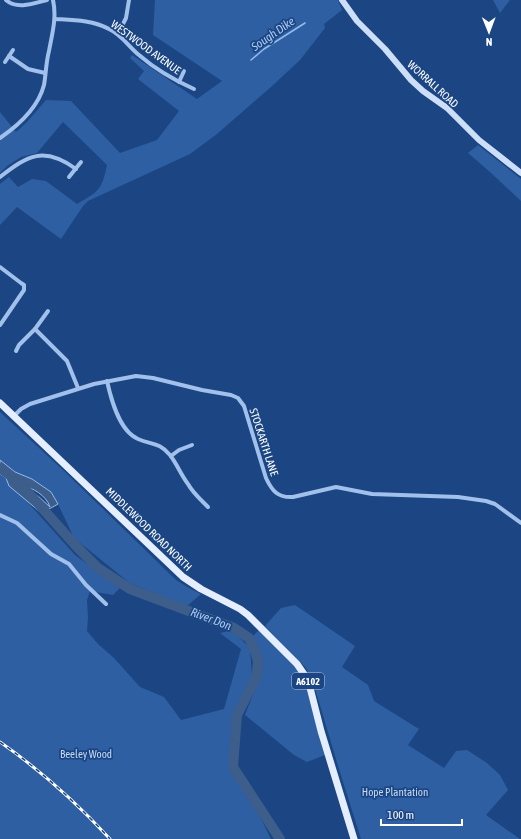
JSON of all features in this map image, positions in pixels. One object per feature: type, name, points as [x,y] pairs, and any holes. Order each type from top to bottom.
[{"type":"main road","name":"MIDDLEWOOD ROAD NORTH","points":[[0,403],[183,577],[201,590],[240,609],[248,615],[301,668],[308,680],[321,731],[354,839]]},
{"type":"street","points":[[6,0],[15,5],[32,4],[47,0]]},
{"type":"street","points":[[0,138],[15,127],[34,106],[41,93],[55,19],[53,0]]},
{"type":"street","points":[[118,34],[126,18],[129,0]]},
{"type":"street","name":"WORRALL ROAD","points":[[342,0],[350,13],[386,49],[410,80],[447,108],[479,140],[521,173]]},
{"type":"street","name":"WESTWOOD AVENUE","points":[[55,19],[100,25],[118,34],[138,55],[179,82],[194,89]]},
{"type":"street","points":[[5,62],[13,50]]},
{"type":"street","points":[[9,56],[28,69],[46,73]]},
{"type":"street","name":"WESTWOOD AVENUE","points":[[179,82],[184,71]]},
{"type":"street","points":[[0,177],[24,160],[39,156],[60,160],[76,169]]},
{"type":"street","points":[[70,177],[81,162]]},
{"type":"street","points":[[0,267],[22,283],[24,285],[24,290],[0,325]]},
{"type":"street","points":[[16,351],[19,345],[35,330],[48,311]]},
{"type":"street","points":[[35,330],[68,361],[78,388]]},
{"type":"street","name":"STOCKARTH LANE","points":[[14,416],[21,409],[30,404],[78,388],[126,378],[144,377],[230,395],[238,398],[244,406],[269,484],[274,492],[282,497],[293,497],[336,488],[372,494],[465,498],[495,504],[521,524]]},
{"type":"street","points":[[107,381],[116,413],[126,428],[137,439],[158,445],[171,456],[188,485],[208,508]]},
{"type":"street","points":[[171,456],[181,449],[192,445]]},
{"type":"street","points":[[0,515],[18,523],[51,554],[69,564],[86,585],[106,604]]},
{"type":"green space","points":[[155,0],[338,0],[342,10],[324,24],[325,28],[300,60],[217,134],[190,154],[88,201],[61,239],[17,207],[0,225],[0,184],[9,177],[18,187],[32,179],[46,181],[77,204],[98,189],[103,180],[107,165],[63,122],[37,153],[21,157],[7,166],[0,173],[0,112],[16,132],[46,100],[71,101],[120,153],[157,140],[179,111],[138,79],[144,71],[130,58],[132,55],[197,99],[222,81],[153,35]]},
{"type":"green space","points":[[493,0],[510,0],[500,13]]},
{"type":"green space","points":[[478,145],[521,179],[521,201],[468,153]]},
{"type":"green space","points":[[0,412],[64,471],[176,580],[201,594],[187,606],[131,584],[74,538],[51,492],[32,479],[15,472],[0,460]]},
{"type":"green space","name":"Beeley Wood","points":[[0,474],[6,478],[75,555],[120,588],[113,595],[90,591],[87,600],[87,631],[140,687],[164,697],[181,720],[224,709],[241,649],[220,633],[229,631],[238,636],[250,648],[252,676],[240,702],[232,748],[243,782],[271,839],[0,839]]},
{"type":"green space","name":"Hope Plantation","points":[[295,605],[355,646],[342,667],[368,685],[374,701],[419,729],[408,745],[444,768],[456,751],[467,750],[487,763],[500,775],[508,790],[486,815],[520,839],[361,839],[314,685],[306,668],[265,626],[281,608]]},
{"type":"green space","points":[[259,630],[290,660],[304,681],[325,755],[307,762],[294,755],[245,715],[260,676],[260,658],[253,636]]},
{"type":"shaded area","points":[[0,460],[15,472],[32,479],[51,492],[58,504],[51,508],[39,511],[9,486],[6,478],[0,474]],"holes":[[[21,485],[26,486],[42,496],[50,507],[38,496],[27,491]]]},
{"type":"waterway","name":"Sough Dike","points":[[251,60],[264,49],[305,23]]},
{"type":"waterway","name":"River Don","points":[[0,468],[18,481],[76,546],[98,568],[130,589],[234,628],[249,638],[258,662],[256,678],[237,715],[233,767],[280,839]]},
{"type":"railway","points":[[0,742],[58,788],[110,839]]}]
